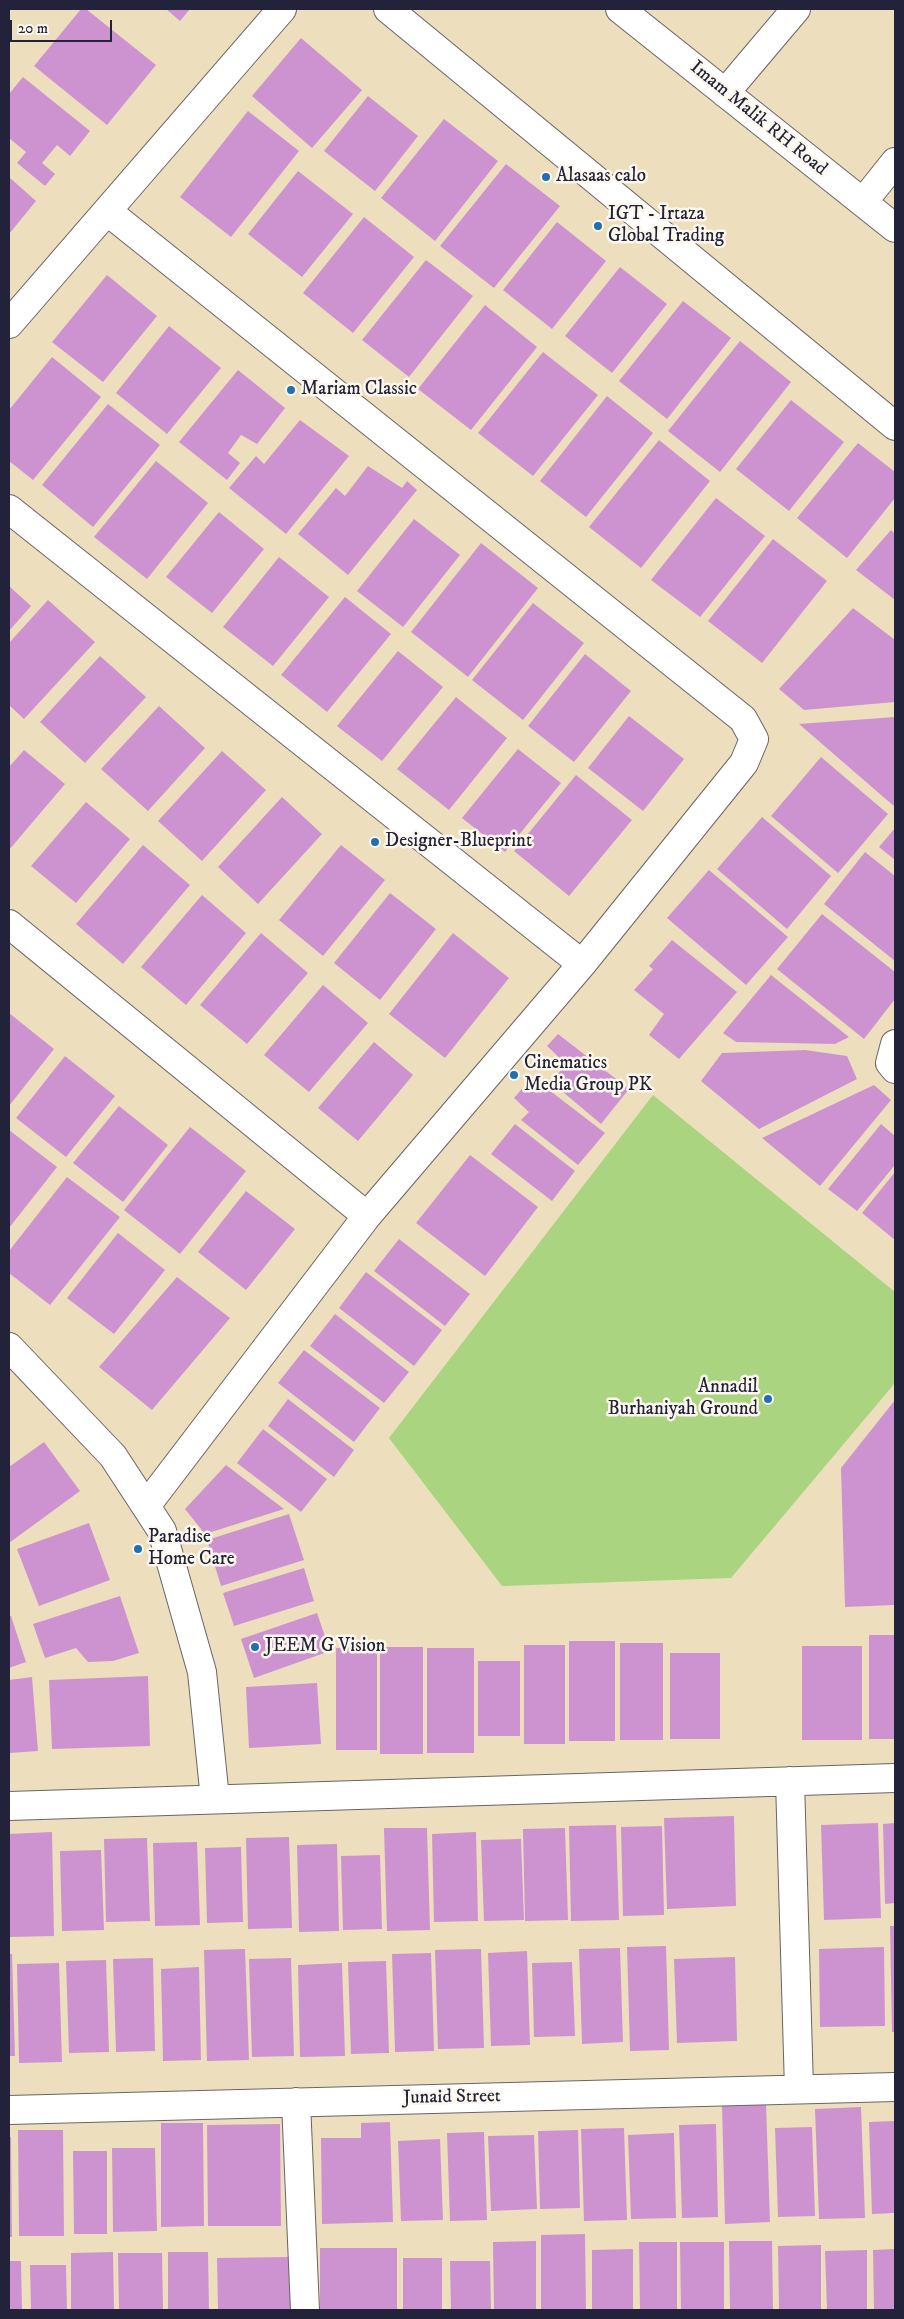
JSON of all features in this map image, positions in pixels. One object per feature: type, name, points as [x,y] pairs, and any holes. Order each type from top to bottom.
[{"type":"street","points":[[9,324],[282,9]]},
{"type":"street","points":[[388,9],[895,426]]},
{"type":"street","name":"Imam Malik RH Road","points":[[622,9],[895,228]]},
{"type":"street","points":[[726,93],[796,9]]},
{"type":"street","points":[[862,202],[895,162]]},
{"type":"street","points":[[107,212],[743,719],[754,739],[744,763],[582,964],[367,1216],[146,1506]]},
{"type":"street","points":[[9,509],[582,964]]},
{"type":"street","points":[[9,924],[367,1216]]},
{"type":"street","points":[[895,1044],[890,1063],[895,1069]]},
{"type":"street","points":[[9,1347],[113,1456],[162,1531],[202,1672],[215,1800]]},
{"type":"street","points":[[9,1806],[895,1778]]},
{"type":"street","points":[[790,1781],[799,2089]]},
{"type":"street","name":"Junaid Street","points":[[9,2110],[895,2087]]},
{"type":"street","points":[[296,2102],[305,2310]]},
{"type":"green space","points":[[653,1095],[895,1292],[895,1383],[731,1578],[502,1586],[389,1438]]},
{"type":"building","points":[[81,9],[86,9],[156,65],[107,125],[34,66]]},
{"type":"building","points":[[166,9],[190,9],[180,21]]},
{"type":"building","points":[[301,38],[362,90],[312,148],[252,96]]},
{"type":"building","points":[[23,77],[90,131],[70,156],[57,145],[42,163],[55,174],[45,186],[17,163],[26,152],[9,138],[9,94]]},
{"type":"building","points":[[368,96],[418,136],[375,191],[324,151]]},
{"type":"building","points":[[248,111],[299,151],[231,237],[180,197]]},
{"type":"building","points":[[444,119],[498,161],[435,241],[381,198]]},
{"type":"building","points":[[506,164],[560,206],[494,288],[440,246]]},
{"type":"building","points":[[298,171],[353,214],[302,277],[248,234]]},
{"type":"building","points":[[9,177],[36,201],[9,234]]},
{"type":"building","points":[[364,217],[414,257],[353,333],[303,293]]},
{"type":"building","points":[[557,222],[606,261],[552,329],[503,290]]},
{"type":"building","points":[[426,260],[473,296],[409,377],[362,340]]},
{"type":"building","points":[[620,267],[667,304],[612,373],[565,336]]},
{"type":"building","points":[[107,275],[157,316],[103,382],[52,342]]},
{"type":"building","points":[[683,301],[731,338],[667,419],[619,381]]},
{"type":"building","points":[[485,305],[537,347],[471,430],[418,389]]},
{"type":"building","points":[[169,326],[221,368],[167,434],[116,393]]},
{"type":"building","points":[[740,341],[791,382],[720,472],[668,431]]},
{"type":"building","points":[[543,352],[598,395],[533,476],[478,433]]},
{"type":"building","points":[[52,357],[101,397],[33,480],[9,461],[9,410]]},
{"type":"building","points":[[238,370],[285,408],[257,444],[241,435],[228,453],[240,463],[227,480],[179,442]]},
{"type":"building","points":[[607,396],[653,433],[586,517],[540,481]]},
{"type":"building","points":[[791,400],[844,442],[789,511],[736,469]]},
{"type":"building","points":[[108,404],[160,445],[93,527],[42,485]]},
{"type":"building","points":[[300,420],[349,456],[286,534],[229,488],[256,456],[264,464]]},
{"type":"building","points":[[659,440],[710,481],[641,568],[589,527]]},
{"type":"building","points":[[858,443],[895,472],[895,498],[847,558],[797,518]]},
{"type":"building","points":[[156,461],[208,503],[147,579],[94,537]]},
{"type":"building","points":[[368,466],[402,488],[407,481],[417,490],[348,575],[298,534],[336,488],[345,496]]},
{"type":"building","points":[[716,498],[765,536],[700,617],[651,580]]},
{"type":"building","points":[[219,512],[264,549],[212,613],[166,577]]},
{"type":"building","points":[[414,519],[460,555],[403,627],[357,591]]},
{"type":"building","points":[[891,530],[895,534],[895,600],[856,570]]},
{"type":"building","points":[[773,539],[827,581],[762,663],[708,621]]},
{"type":"building","points":[[481,543],[538,588],[468,677],[411,632]]},
{"type":"building","points":[[279,557],[329,597],[273,666],[223,627]]},
{"type":"building","points":[[9,586],[31,606],[9,631]]},
{"type":"building","points":[[345,597],[391,634],[327,712],[281,675]]},
{"type":"building","points":[[48,600],[95,642],[24,719],[9,705],[9,643]]},
{"type":"building","points":[[533,603],[584,643],[523,720],[472,680]]},
{"type":"building","points":[[853,608],[895,640],[895,702],[804,710],[779,689]]},
{"type":"building","points":[[398,651],[443,687],[382,761],[337,726]]},
{"type":"building","points":[[585,654],[631,691],[574,762],[528,726]]},
{"type":"building","points":[[100,656],[146,697],[85,763],[40,722]]},
{"type":"building","points":[[456,697],[507,738],[449,810],[397,769]]},
{"type":"building","points":[[159,706],[205,748],[148,811],[101,769]]},
{"type":"building","points":[[629,716],[684,759],[643,811],[588,768]]},
{"type":"building","points":[[895,717],[895,807],[799,724]]},
{"type":"building","points":[[518,749],[561,783],[505,852],[462,818]]},
{"type":"building","points":[[24,750],[65,784],[9,850],[9,767]]},
{"type":"building","points":[[222,751],[266,790],[202,861],[158,821]]},
{"type":"building","points":[[821,757],[888,814],[838,873],[771,816]]},
{"type":"building","points":[[576,775],[632,820],[569,896],[514,851]]},
{"type":"building","points":[[282,797],[322,834],[258,904],[218,867]]},
{"type":"building","points":[[86,802],[130,839],[76,903],[31,866]]},
{"type":"building","points":[[762,817],[831,876],[787,929],[717,869]]},
{"type":"building","points":[[895,828],[895,860],[879,847]]},
{"type":"building","points":[[143,845],[190,885],[123,964],[76,924]]},
{"type":"building","points":[[341,845],[385,880],[323,956],[279,920]]},
{"type":"building","points":[[865,852],[895,876],[895,961],[824,904]]},
{"type":"building","points":[[709,870],[788,937],[746,985],[667,918]]},
{"type":"building","points":[[390,893],[436,929],[380,1000],[334,963]]},
{"type":"building","points":[[202,895],[246,933],[186,1005],[141,967]]},
{"type":"building","points":[[822,914],[895,972],[895,999],[864,1039],[777,969]]},
{"type":"building","points":[[261,933],[308,973],[247,1044],[200,1005]]},
{"type":"building","points":[[453,933],[509,978],[445,1058],[389,1014]]},
{"type":"building","points":[[672,940],[737,992],[679,1059],[649,1035],[664,1014],[634,990],[653,969],[649,966]]},
{"type":"building","points":[[771,975],[849,1037],[835,1044],[736,1042],[723,1033]]},
{"type":"building","points":[[323,985],[368,1023],[309,1092],[264,1055]]},
{"type":"building","points":[[9,1013],[54,1049],[9,1106]]},
{"type":"building","points":[[558,1034],[629,1089],[601,1124],[551,1082],[566,1064],[547,1046]]},
{"type":"building","points":[[374,1042],[413,1075],[358,1141],[318,1108]]},
{"type":"building","points":[[805,1050],[847,1056],[857,1079],[759,1129],[701,1081],[722,1053]]},
{"type":"building","points":[[65,1056],[115,1096],[66,1157],[16,1118]]},
{"type":"building","points":[[532,1077],[605,1133],[578,1165],[521,1120],[529,1112],[514,1098]]},
{"type":"building","points":[[874,1085],[891,1100],[820,1186],[762,1138]]},
{"type":"building","points":[[119,1106],[168,1145],[123,1202],[73,1163]]},
{"type":"building","points":[[515,1124],[575,1171],[552,1201],[491,1154]]},
{"type":"building","points":[[881,1124],[895,1136],[895,1165],[857,1211],[828,1189]]},
{"type":"building","points":[[190,1127],[246,1171],[180,1254],[124,1210]]},
{"type":"building","points":[[9,1130],[57,1167],[9,1228]]},
{"type":"building","points":[[470,1155],[538,1207],[485,1276],[416,1223]]},
{"type":"building","points":[[895,1172],[895,1240],[862,1213]]},
{"type":"building","points":[[67,1177],[120,1217],[50,1305],[9,1273],[9,1251]]},
{"type":"building","points":[[246,1191],[295,1229],[246,1290],[198,1252]]},
{"type":"building","points":[[118,1233],[165,1270],[114,1334],[67,1298]]},
{"type":"building","points":[[399,1239],[470,1294],[445,1326],[374,1271]]},
{"type":"building","points":[[366,1272],[442,1330],[414,1366],[339,1308]]},
{"type":"building","points":[[177,1277],[230,1318],[152,1410],[99,1367]]},
{"type":"building","points":[[335,1314],[409,1372],[384,1403],[310,1346]]},
{"type":"building","points":[[304,1350],[380,1408],[354,1442],[278,1383]]},
{"type":"building","points":[[288,1399],[354,1450],[334,1477],[268,1426]]},
{"type":"building","points":[[895,1400],[895,1605],[845,1607],[841,1468]]},
{"type":"building","points":[[263,1429],[327,1479],[301,1512],[237,1463]]},
{"type":"building","points":[[44,1442],[80,1491],[9,1543],[9,1467]]},
{"type":"building","points":[[226,1465],[284,1509],[205,1534],[185,1509]]},
{"type":"building","points":[[289,1514],[304,1560],[221,1586],[207,1540]]},
{"type":"building","points":[[89,1523],[110,1580],[39,1606],[17,1549]]},
{"type":"building","points":[[304,1568],[314,1601],[234,1626],[223,1593]]},
{"type":"building","points":[[120,1596],[139,1653],[113,1661],[88,1662],[76,1648],[45,1658],[33,1624]]},
{"type":"building","points":[[317,1613],[330,1651],[254,1678],[241,1639]]},
{"type":"building","points":[[9,1616],[11,1616],[26,1662],[9,1668]]},
{"type":"building","points":[[869,1635],[895,1635],[895,1739],[869,1739]]},
{"type":"building","points":[[569,1641],[615,1641],[615,1741],[569,1741]]},
{"type":"building","points":[[620,1643],[663,1643],[663,1740],[620,1740]]},
{"type":"building","points":[[524,1645],[565,1645],[565,1744],[524,1744]]},
{"type":"building","points":[[802,1646],[862,1646],[862,1740],[802,1740]]},
{"type":"building","points":[[380,1647],[423,1647],[423,1754],[380,1754]]},
{"type":"building","points":[[336,1648],[377,1648],[377,1750],[336,1750]]},
{"type":"building","points":[[427,1648],[474,1648],[474,1753],[427,1753]]},
{"type":"building","points":[[670,1653],[720,1653],[720,1739],[670,1739]]},
{"type":"building","points":[[478,1661],[520,1661],[520,1736],[478,1736]]},
{"type":"building","points":[[148,1676],[150,1746],[52,1749],[49,1680]]},
{"type":"building","points":[[32,1677],[38,1751],[9,1753],[9,1680]]},
{"type":"building","points":[[317,1683],[321,1744],[249,1748],[246,1687]]},
{"type":"building","points":[[734,1816],[736,1906],[667,1909],[664,1818]]},
{"type":"building","points":[[878,1823],[881,1918],[824,1920],[821,1825]]},
{"type":"building","points":[[895,1823],[895,1903],[885,1904],[883,1824]]},
{"type":"building","points":[[616,1825],[619,1920],[571,1921],[569,1826]]},
{"type":"building","points":[[662,1826],[664,1915],[623,1916],[621,1827]]},
{"type":"building","points":[[384,1828],[427,1828],[430,1930],[387,1931]]},
{"type":"building","points":[[565,1828],[568,1920],[525,1921],[523,1829]]},
{"type":"building","points":[[52,1832],[54,1936],[10,1937],[9,1834]]},
{"type":"building","points":[[476,1832],[478,1921],[434,1922],[432,1834]]},
{"type":"building","points":[[289,1837],[292,1928],[248,1929],[246,1838]]},
{"type":"building","points":[[147,1838],[150,1921],[106,1922],[104,1839]]},
{"type":"building","points":[[521,1839],[524,1920],[484,1921],[481,1840]]},
{"type":"building","points":[[197,1842],[200,1925],[155,1926],[153,1843]]},
{"type":"building","points":[[337,1844],[339,1931],[299,1932],[297,1845]]},
{"type":"building","points":[[241,1847],[243,1922],[207,1923],[205,1848]]},
{"type":"building","points":[[101,1850],[104,1930],[62,1931],[60,1851]]},
{"type":"building","points":[[380,1855],[382,1929],[343,1930],[341,1856]]},
{"type":"building","points":[[890,1926],[895,1926],[895,2032],[892,2032]]},
{"type":"building","points":[[666,1946],[669,2050],[630,2051],[627,1947]]},
{"type":"building","points":[[884,1947],[885,2026],[820,2027],[819,1949]]},
{"type":"building","points":[[620,1948],[623,2042],[582,2044],[579,1949]]},
{"type":"building","points":[[245,1949],[249,2060],[207,2061],[204,1950]]},
{"type":"building","points":[[481,1949],[484,2048],[438,2049],[435,1950]]},
{"type":"building","points":[[527,1951],[530,2045],[491,2046],[488,1953]]},
{"type":"building","points":[[431,1953],[434,2051],[395,2052],[392,1954]]},
{"type":"building","points":[[9,1954],[12,1954],[15,2056],[9,2056]]},
{"type":"building","points":[[735,1957],[737,2041],[677,2043],[674,1959]]},
{"type":"building","points":[[153,1958],[155,2051],[116,2052],[113,1959]]},
{"type":"building","points":[[291,1958],[294,2056],[252,2057],[249,1959]]},
{"type":"building","points":[[106,1960],[109,2052],[69,2053],[66,1961]]},
{"type":"building","points":[[386,1961],[389,2053],[351,2054],[348,1962]]},
{"type":"building","points":[[572,1962],[575,2036],[534,2037],[532,1963]]},
{"type":"building","points":[[59,1963],[62,2062],[19,2063],[17,1964]]},
{"type":"building","points":[[342,1963],[345,2056],[300,2057],[298,1965]]},
{"type":"building","points":[[199,1967],[201,2060],[163,2061],[161,1969]]},
{"type":"building","points":[[766,2103],[770,2222],[725,2224],[722,2105]]},
{"type":"building","points":[[861,2107],[865,2218],[819,2219],[815,2109]]},
{"type":"building","points":[[895,2121],[895,2213],[872,2214],[869,2122]]},
{"type":"building","points":[[390,2122],[393,2222],[322,2224],[321,2138],[361,2138],[361,2123]]},
{"type":"building","points":[[161,2123],[203,2123],[204,2226],[161,2227]]},
{"type":"building","points":[[280,2124],[281,2226],[208,2226],[207,2125]]},
{"type":"building","points":[[716,2124],[718,2217],[682,2218],[679,2125]]},
{"type":"building","points":[[812,2127],[815,2216],[778,2217],[775,2128]]},
{"type":"building","points":[[624,2128],[627,2220],[584,2221],[581,2129]]},
{"type":"building","points":[[18,2130],[63,2130],[64,2236],[19,2236]]},
{"type":"building","points":[[578,2130],[580,2208],[540,2209],[538,2131]]},
{"type":"building","points":[[484,2132],[487,2220],[450,2221],[447,2133]]},
{"type":"building","points":[[674,2133],[676,2218],[631,2219],[628,2135]]},
{"type":"building","points":[[534,2135],[537,2209],[491,2211],[488,2136]]},
{"type":"building","points":[[9,2137],[11,2137],[12,2237],[9,2237]]},
{"type":"building","points":[[440,2139],[443,2220],[401,2221],[398,2141]]},
{"type":"building","points":[[112,2148],[155,2148],[157,2231],[113,2232]]},
{"type":"building","points":[[73,2151],[107,2151],[107,2234],[74,2234]]},
{"type":"building","points":[[585,2234],[586,2310],[541,2310],[541,2235]]},
{"type":"building","points":[[536,2241],[536,2310],[494,2310],[493,2242]]},
{"type":"building","points":[[729,2241],[772,2241],[773,2310],[730,2310]]},
{"type":"building","points":[[639,2242],[677,2242],[677,2310],[640,2310]]},
{"type":"building","points":[[680,2242],[724,2242],[724,2310],[681,2310]]},
{"type":"building","points":[[821,2245],[821,2310],[779,2310],[778,2246]]},
{"type":"building","points":[[320,2248],[397,2248],[397,2310],[320,2310]]},
{"type":"building","points":[[633,2249],[633,2310],[592,2310],[592,2250]]},
{"type":"building","points":[[895,2249],[895,2310],[874,2310],[873,2250]]},
{"type":"building","points":[[867,2250],[867,2310],[827,2310],[825,2251]]},
{"type":"building","points":[[113,2252],[114,2310],[71,2310],[71,2253]]},
{"type":"building","points":[[168,2252],[208,2252],[209,2310],[168,2310]]},
{"type":"building","points":[[118,2253],[162,2253],[163,2310],[119,2310]]},
{"type":"building","points":[[291,2257],[291,2310],[218,2310],[217,2258]]},
{"type":"building","points":[[403,2258],[442,2258],[442,2310],[403,2310]]},
{"type":"building","points":[[9,2261],[21,2261],[22,2310],[9,2310]]},
{"type":"building","points":[[450,2261],[490,2261],[491,2310],[451,2310]]},
{"type":"building","points":[[30,2265],[66,2265],[67,2310],[31,2310]]},
{"type":"place","name":"Alasaas calo","points":[[546,177]]},
{"type":"place","name":"IGT - Irtaza Global Trading","points":[[598,226]]},
{"type":"place","name":"Mariam Classic","points":[[291,390]]},
{"type":"place","name":"Designer-Blueprint","points":[[375,842]]},
{"type":"place","name":"Cinematics Media Group PK","points":[[514,1075]]},
{"type":"place","name":"Annadil Burhaniyah Ground","points":[[768,1399]]},
{"type":"place","name":"Paradise Home Care","points":[[138,1549]]},
{"type":"place","name":"JEEM G Vision","points":[[255,1647]]}]
